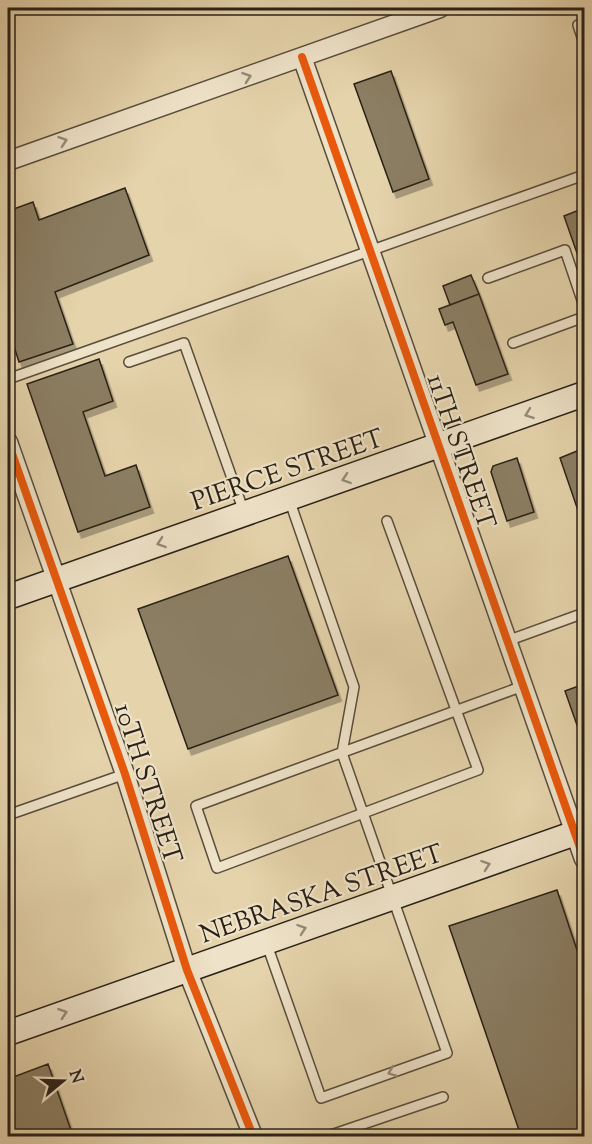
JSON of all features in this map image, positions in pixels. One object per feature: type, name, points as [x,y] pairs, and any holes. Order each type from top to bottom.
[{"type":"main road","name":"PIERCE STREET","points":[[8,597],[585,394]]},
{"type":"main road","name":"NEBRASKA STREET","points":[[8,1033],[580,832]]},
{"type":"street","points":[[8,161],[440,8]]},
{"type":"street","name":"11TH STREET","points":[[302,57],[523,686],[580,832],[585,859]]},
{"type":"street","name":"10TH STREET","points":[[8,442],[125,774],[187,970],[253,1137]]},
{"type":"lane","points":[[578,25],[585,43]]},
{"type":"lane","points":[[8,378],[585,175]]},
{"type":"lane","points":[[488,278],[565,250],[585,306]]},
{"type":"lane","points":[[513,343],[585,317]]},
{"type":"lane","points":[[129,362],[184,343],[244,514]]},
{"type":"lane","points":[[266,942],[321,1098],[447,1053],[342,753],[354,687],[289,499]]},
{"type":"lane","points":[[387,521],[457,710],[478,770],[217,868],[196,806],[342,753],[457,710],[523,686]]},
{"type":"lane","points":[[507,640],[585,613]]},
{"type":"lane","points":[[8,815],[125,774]]},
{"type":"lane","points":[[328,1137],[443,1097]]},
{"type":"building","points":[[391,71],[429,179],[393,192],[354,84]]},
{"type":"building","points":[[125,188],[149,255],[55,292],[73,344],[19,362],[8,328],[8,211],[33,202],[39,220]]},
{"type":"building","points":[[584,208],[584,273],[564,216]]},
{"type":"building","points":[[471,275],[479,294],[450,305],[443,286]]},
{"type":"building","points":[[479,294],[508,374],[476,385],[453,322],[445,325],[439,309]]},
{"type":"building","points":[[99,359],[113,401],[83,412],[105,476],[136,465],[150,507],[78,532],[27,384]]},
{"type":"building","points":[[584,448],[584,528],[560,458]]},
{"type":"building","points":[[517,458],[534,512],[507,521],[491,472],[493,466]]},
{"type":"building","points":[[288,556],[338,695],[188,749],[138,609]]},
{"type":"building","points":[[584,684],[584,745],[565,691]]},
{"type":"building","points":[[557,890],[584,971],[584,1136],[521,1136],[449,926]]},
{"type":"building","points":[[48,1064],[73,1136],[8,1136],[8,1079]]},
{"type":"cycle path","points":[[302,57],[584,859]]},
{"type":"cycle path","points":[[8,442],[125,774],[187,970],[253,1136]]}]
